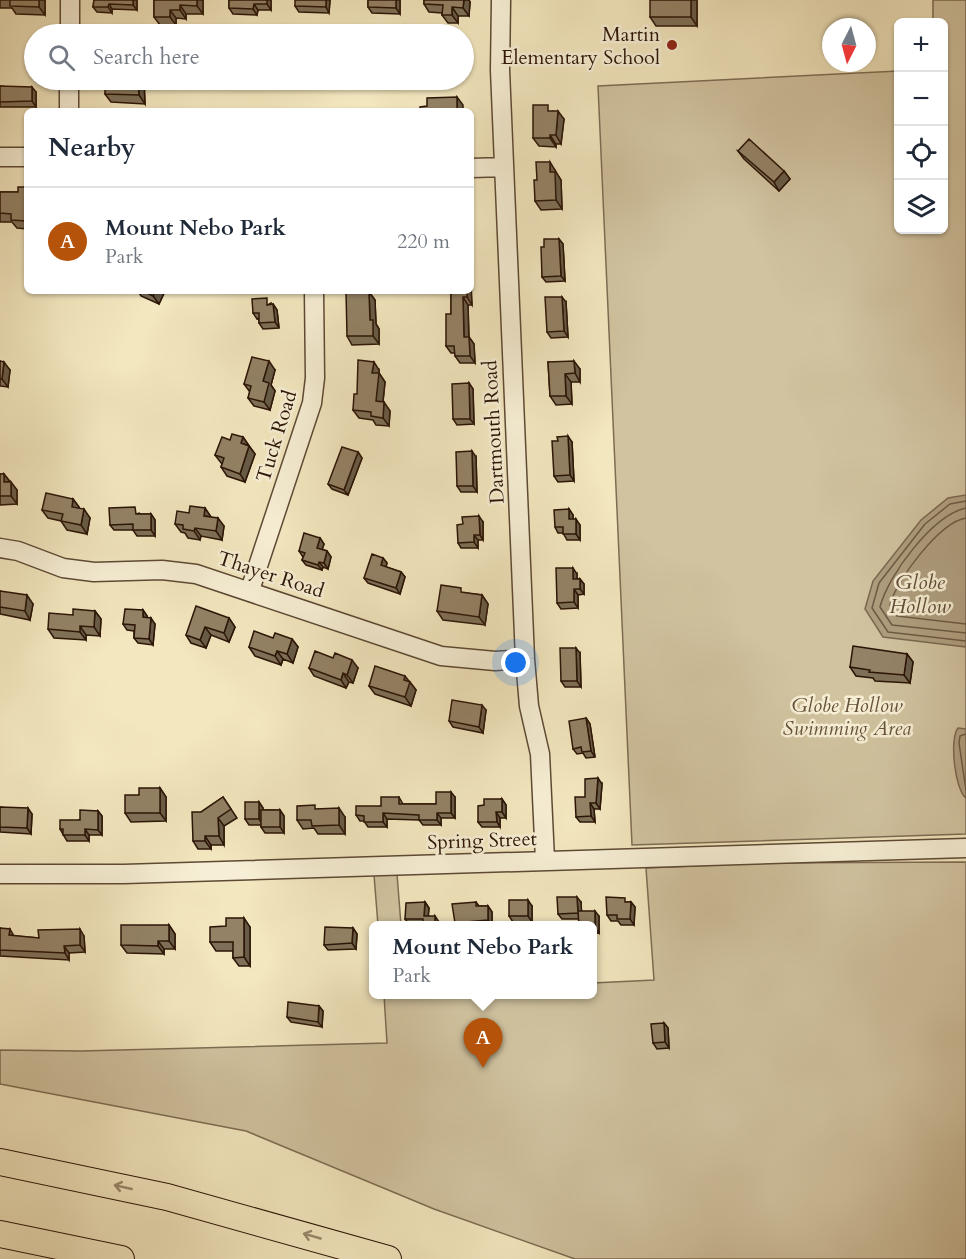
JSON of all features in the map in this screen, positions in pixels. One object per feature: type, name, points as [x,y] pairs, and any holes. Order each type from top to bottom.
[{"type":"highway","points":[[0,1162],[167,1197],[388,1259]]},
{"type":"highway","points":[[0,1234],[121,1259]]},
{"type":"street","points":[[70,0],[70,24]]},
{"type":"street","name":"Dartmouth Road","points":[[501,0],[500,52],[504,167],[525,659],[529,706],[540,754],[545,860]]},
{"type":"street","points":[[69,90],[69,108]]},
{"type":"street","points":[[0,157],[24,157]]},
{"type":"street","points":[[474,168],[504,167]]},
{"type":"street","name":"Tuck Road","points":[[250,590],[312,403],[315,378],[314,294]]},
{"type":"street","name":"Thayer Road","points":[[0,548],[18,551],[63,568],[94,572],[162,570],[196,574],[250,590],[441,656],[495,661],[525,659]]},
{"type":"street","name":"Spring Street","points":[[0,874],[124,874],[966,848]]},
{"type":"green space","name":"Globe Hollow Swimming Area","points":[[933,0],[966,0],[966,834],[632,845],[598,86],[894,71],[894,234],[948,234],[948,18],[933,18]]},
{"type":"green space","points":[[966,862],[966,1259],[575,1259],[434,1209],[246,1131],[0,1084],[0,1050],[81,1051],[387,1043],[384,999],[597,999],[597,983],[654,980],[646,868],[765,863]]},
{"type":"green space","points":[[397,874],[401,921],[378,921],[374,875]]},
{"type":"water","name":"Globe Hollow","points":[[966,495],[966,647],[883,637],[865,609],[873,581],[921,520],[948,498]]},
{"type":"water","points":[[958,728],[966,729],[966,798],[959,785],[954,764],[954,742]]},
{"type":"building","points":[[10,0],[39,0],[39,7],[10,6]]},
{"type":"building","points":[[94,0],[133,0],[133,5],[109,4],[108,7],[93,7]]},
{"type":"building","points":[[154,0],[197,0],[197,6],[180,5],[180,10],[170,10],[170,17],[154,17]]},
{"type":"building","points":[[229,0],[267,0],[267,4],[254,4],[253,9],[229,8]]},
{"type":"building","points":[[295,0],[326,0],[326,7],[295,6]]},
{"type":"building","points":[[368,0],[396,0],[396,8],[368,7]]},
{"type":"building","points":[[424,0],[464,0],[463,8],[452,7],[452,15],[442,15],[443,5],[424,4]]},
{"type":"building","points":[[650,0],[691,0],[691,17],[650,17]]},
{"type":"building","points":[[0,86],[24,87],[24,90],[32,90],[32,101],[0,102]]},
{"type":"building","points":[[105,90],[139,90],[139,95],[105,94]]},
{"type":"building","points":[[457,97],[457,108],[420,108],[427,106],[427,98]]},
{"type":"building","points":[[533,105],[548,105],[548,111],[558,111],[556,135],[550,135],[550,138],[533,138]]},
{"type":"building","points":[[749,139],[784,171],[774,182],[738,151]]},
{"type":"building","points":[[536,162],[550,162],[550,172],[555,172],[556,200],[535,201]]},
{"type":"building","points":[[18,187],[24,187],[24,221],[11,220],[11,214],[0,213],[0,192],[18,192]]},
{"type":"building","points":[[544,239],[559,239],[561,276],[542,277],[541,247],[544,247]]},
{"type":"building","points":[[346,294],[369,294],[373,336],[347,336]]},
{"type":"building","points":[[451,294],[467,294],[467,297],[463,297],[464,337],[469,337],[470,356],[455,356],[454,346],[446,346],[446,314],[451,314]]},
{"type":"building","points":[[545,297],[562,297],[564,331],[547,332]]},
{"type":"building","points":[[267,298],[267,305],[273,304],[275,322],[259,323],[259,313],[253,313],[252,299]]},
{"type":"building","points":[[252,357],[269,361],[263,381],[269,383],[264,402],[248,398],[251,386],[244,384]]},
{"type":"building","points":[[358,360],[374,362],[372,373],[379,373],[376,401],[384,402],[383,418],[371,416],[371,412],[353,410],[354,394],[357,394]]},
{"type":"building","points":[[0,361],[4,362],[2,379],[0,379]]},
{"type":"building","points":[[574,361],[575,373],[565,374],[566,396],[550,396],[548,362]]},
{"type":"building","points":[[469,383],[470,419],[453,419],[452,384]]},
{"type":"building","points":[[232,434],[243,437],[241,443],[249,446],[240,474],[221,467],[224,458],[215,455],[222,437],[230,440]]},
{"type":"building","points":[[568,436],[570,475],[554,476],[552,441],[558,441],[557,437]]},
{"type":"building","points":[[342,447],[358,452],[344,490],[328,484]]},
{"type":"building","points":[[472,451],[473,486],[457,486],[456,452]]},
{"type":"building","points":[[0,474],[4,474],[4,482],[11,482],[11,496],[0,496]]},
{"type":"building","points":[[46,493],[73,499],[72,507],[84,509],[81,525],[61,521],[63,514],[42,510]]},
{"type":"building","points":[[190,506],[205,508],[204,516],[218,518],[216,531],[195,528],[194,531],[183,529],[183,525],[175,524],[177,511],[189,513]]},
{"type":"building","points":[[135,507],[136,514],[151,514],[151,530],[133,530],[133,524],[110,525],[109,508]]},
{"type":"building","points":[[569,509],[569,519],[576,519],[576,534],[563,534],[563,527],[555,527],[554,510]]},
{"type":"building","points":[[479,516],[480,535],[474,535],[474,542],[458,543],[457,525],[463,524],[462,517]]},
{"type":"building","points":[[304,533],[320,538],[317,548],[327,551],[324,563],[319,562],[318,565],[302,560],[305,553],[299,551]]},
{"type":"building","points":[[372,554],[383,558],[381,565],[401,572],[396,588],[364,578]]},
{"type":"building","points":[[556,568],[573,568],[573,579],[580,579],[580,589],[574,589],[574,602],[557,603]]},
{"type":"building","points":[[441,585],[461,588],[461,592],[482,595],[479,617],[437,611]]},
{"type":"building","points":[[0,591],[27,595],[25,611],[0,607]]},
{"type":"building","points":[[196,606],[229,618],[224,633],[205,627],[200,640],[186,635]]},
{"type":"building","points":[[73,609],[95,611],[94,627],[80,626],[80,632],[48,629],[49,613],[73,615]]},
{"type":"building","points":[[125,609],[143,610],[143,617],[151,618],[149,639],[134,638],[135,625],[123,624]]},
{"type":"building","points":[[254,631],[273,638],[275,633],[292,639],[287,654],[277,651],[275,656],[249,647]]},
{"type":"building","points":[[853,646],[907,654],[904,675],[869,672],[870,670],[850,667]]},
{"type":"building","points":[[560,648],[576,648],[577,681],[561,681]]},
{"type":"building","points":[[315,651],[333,658],[335,653],[352,660],[347,675],[343,673],[341,680],[309,668]]},
{"type":"building","points":[[375,666],[405,676],[404,680],[410,682],[405,697],[369,686]]},
{"type":"building","points":[[452,700],[482,705],[479,727],[449,721]]},
{"type":"building","points":[[586,718],[591,751],[582,752],[581,747],[573,749],[569,721]]},
{"type":"building","points":[[598,778],[596,803],[590,803],[591,816],[576,817],[575,797],[585,797],[585,779]]},
{"type":"building","points":[[139,788],[160,788],[160,813],[125,813],[125,795],[139,795]]},
{"type":"building","points":[[436,792],[451,792],[451,813],[437,813],[437,820],[419,820],[419,815],[383,813],[383,822],[364,822],[364,816],[356,815],[356,806],[381,806],[381,797],[399,797],[399,804],[436,804]]},
{"type":"building","points":[[223,797],[231,809],[218,818],[219,836],[205,836],[205,841],[193,841],[192,812],[201,812]]},
{"type":"building","points":[[484,799],[502,799],[502,812],[496,812],[497,822],[478,822],[478,806],[484,805]]},
{"type":"building","points":[[245,802],[259,802],[259,819],[245,819]]},
{"type":"building","points":[[315,805],[315,809],[339,808],[339,825],[312,826],[311,820],[297,820],[297,806]]},
{"type":"building","points":[[0,807],[28,808],[27,828],[0,827]]},
{"type":"building","points":[[80,810],[98,811],[98,830],[85,829],[85,835],[63,835],[60,820],[80,820]]},
{"type":"building","points":[[261,810],[280,810],[280,827],[261,827]]},
{"type":"building","points":[[557,897],[577,897],[578,913],[558,914]]},
{"type":"building","points":[[606,897],[625,898],[625,902],[631,902],[630,919],[617,919],[617,915],[607,915]]},
{"type":"building","points":[[509,900],[528,900],[528,916],[509,916]]},
{"type":"building","points":[[425,902],[424,916],[435,916],[435,921],[405,919],[406,903]]},
{"type":"building","points":[[476,902],[476,906],[488,906],[488,920],[455,921],[452,904]]},
{"type":"building","points":[[578,911],[595,911],[595,921],[579,921]]},
{"type":"building","points":[[226,918],[244,918],[244,957],[233,958],[233,942],[210,942],[210,927],[226,926]]},
{"type":"building","points":[[121,925],[169,925],[169,941],[158,941],[158,946],[121,945]]},
{"type":"building","points":[[325,927],[353,928],[352,943],[324,945]]},
{"type":"building","points":[[0,928],[10,929],[9,935],[39,938],[38,930],[80,929],[80,945],[64,946],[65,953],[0,950]]},
{"type":"building","points":[[288,1002],[319,1006],[318,1022],[287,1017]]},
{"type":"building","points":[[664,1023],[665,1042],[653,1043],[651,1024]]},
{"type":"place","name":"Martin Elementary School","points":[[672,45]]},
{"type":"place","name":"Mount Nebo Park","points":[[483,1068]]}]
